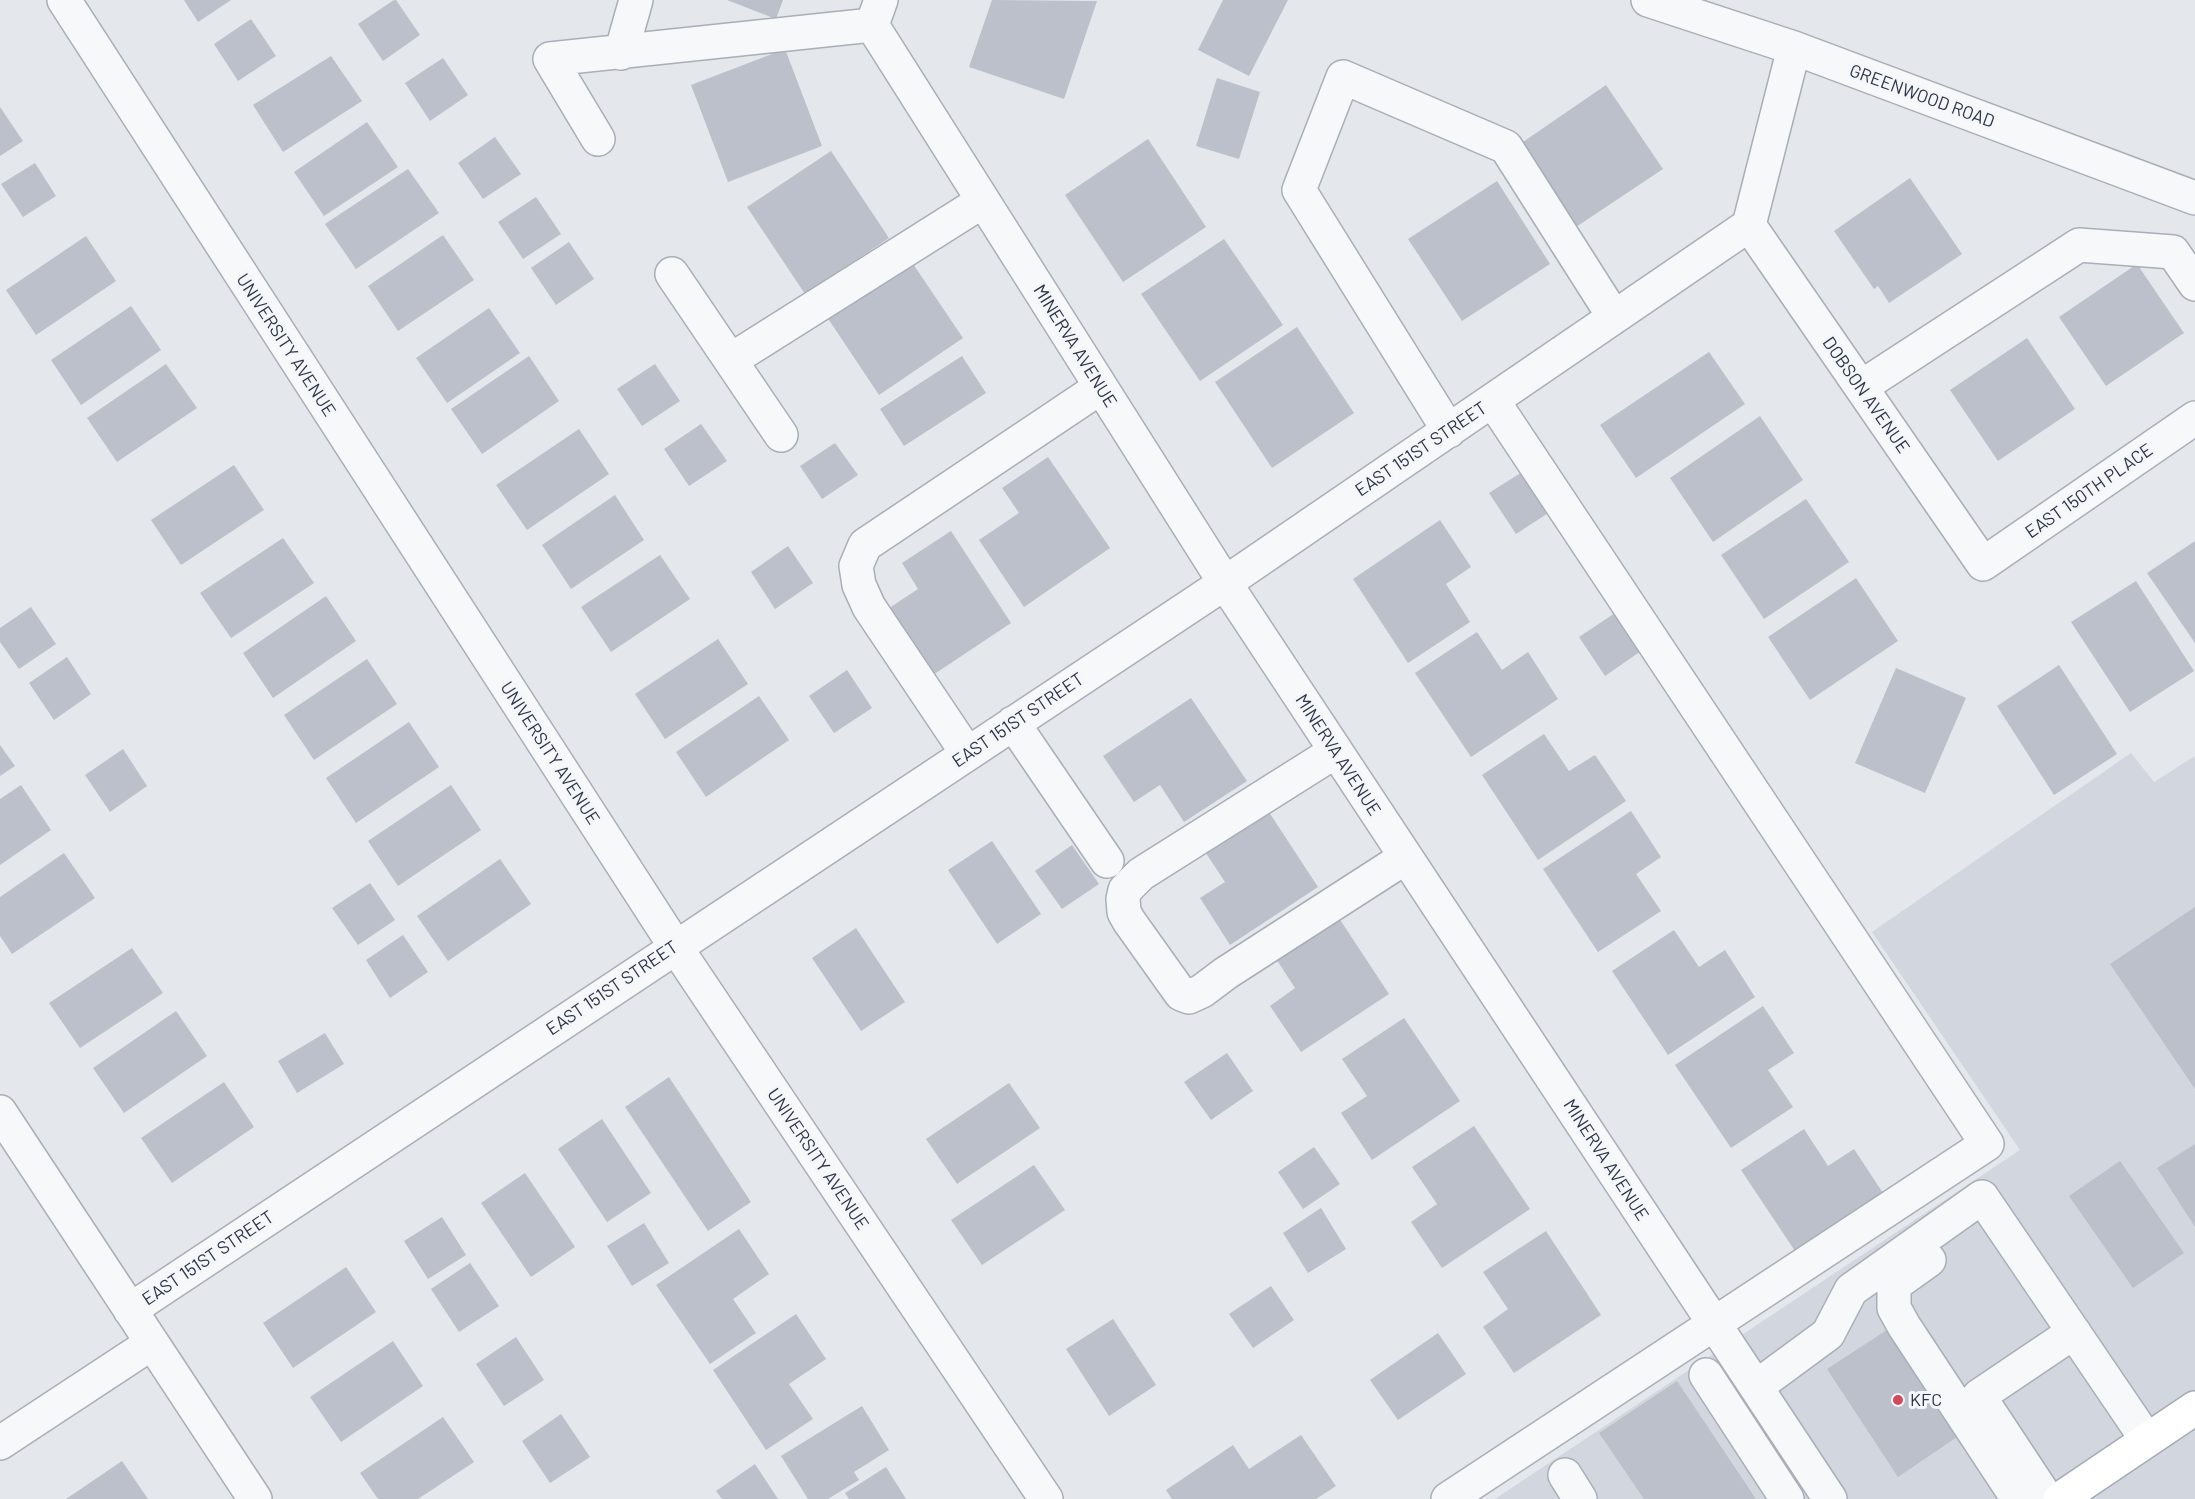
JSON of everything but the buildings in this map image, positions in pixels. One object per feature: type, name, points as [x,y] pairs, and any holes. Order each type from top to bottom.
[{"type":"main road","points":[[2060,1499],[2195,1408]]},
{"type":"street","name":"UNIVERSITY AVENUE","points":[[64,0],[675,946],[1046,1499]]},
{"type":"street","points":[[621,52],[636,0]]},
{"type":"street","name":"GREENWOOD ROAD","points":[[1648,0],[1794,48],[2195,198]]},
{"type":"street","points":[[598,139],[550,59],[621,52],[876,13]]},
{"type":"street","name":"MINERVA AVENUE","points":[[876,13],[983,201],[1225,583],[1830,1499]]},
{"type":"street","points":[[1749,225],[1794,48]]},
{"type":"street","points":[[1449,431],[1299,190],[1343,77],[1506,147],[1614,317]]},
{"type":"street","points":[[731,360],[983,201]]},
{"type":"street","name":"EAST 151ST STREET","points":[[130,1310],[1225,583],[1749,225]]},
{"type":"street","name":"DOBSON AVENUE","points":[[1749,225],[1983,564]]},
{"type":"street","points":[[1861,387],[2079,245],[2173,252],[2195,284]]},
{"type":"street","points":[[672,274],[781,435]]},
{"type":"street","points":[[967,753],[869,607],[859,585],[856,566],[865,545],[1101,387]]},
{"type":"street","points":[[1448,1499],[1987,1144],[1493,401]]},
{"type":"street","name":"EAST 150TH PLACE","points":[[1983,564],[2195,418]]},
{"type":"street","points":[[1013,723],[1107,861]]},
{"type":"street","points":[[1336,751],[1141,874],[1125,890],[1124,912],[1129,921],[1181,994],[1189,997],[1202,992],[1226,973],[1406,857]]},
{"type":"street","points":[[0,1112],[255,1499]]},
{"type":"street","points":[[1756,1387],[1828,1334],[1851,1290],[1982,1197],[2147,1440]]},
{"type":"street","points":[[1993,1213],[1894,1285],[1894,1308],[1910,1336],[2018,1499]]},
{"type":"street","points":[[2047,1499],[1979,1396],[2074,1332]]},
{"type":"street","points":[[0,1443],[152,1343]]},
{"type":"street","points":[[1706,1375],[1787,1499]]},
{"type":"shaded area","points":[[2131,753],[2154,782],[2195,756],[2195,1499],[1495,1499],[2020,1150],[1872,932]]},
{"type":"place","name":"KFC","points":[[1898,1400]]}]
